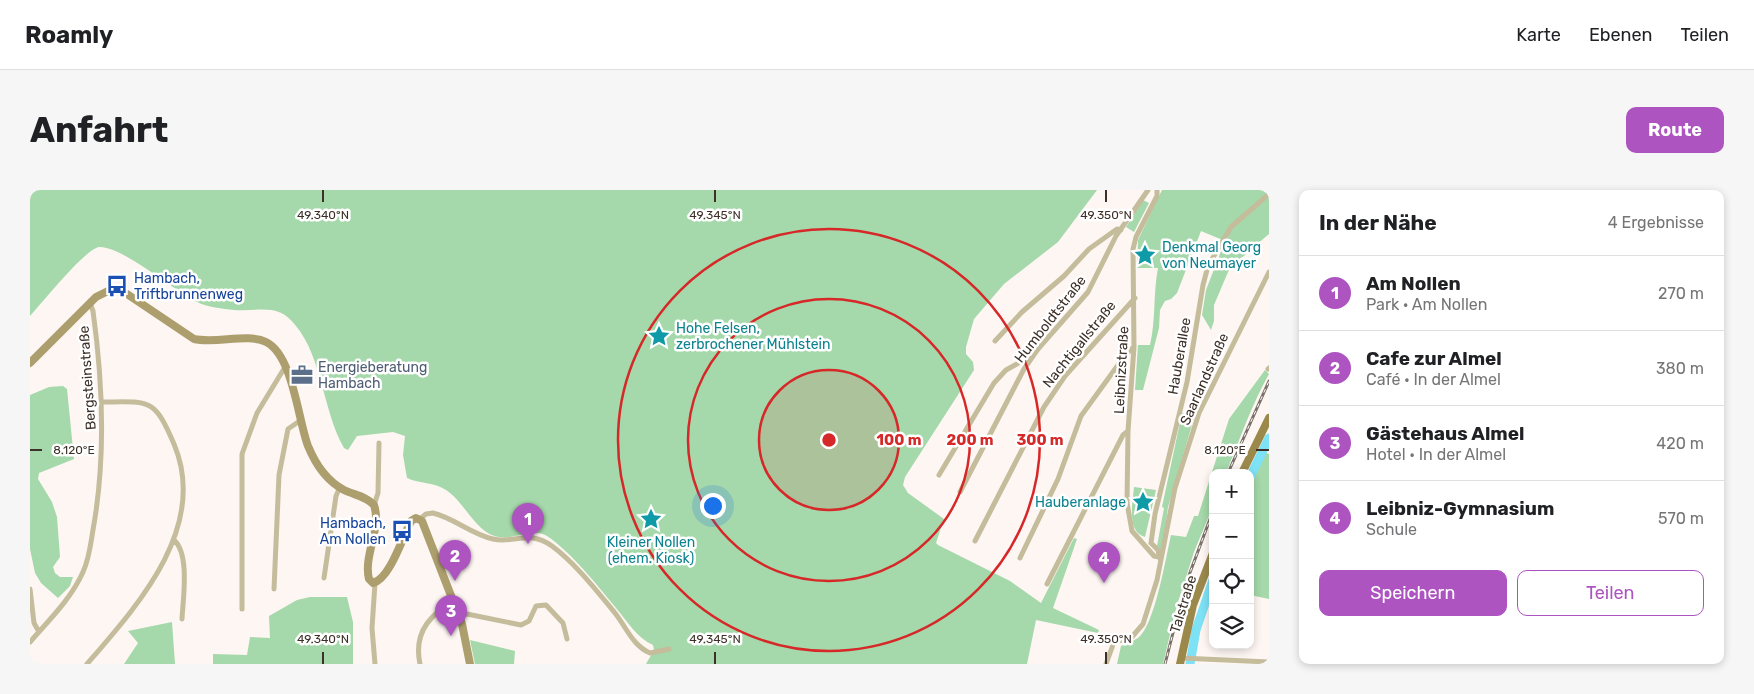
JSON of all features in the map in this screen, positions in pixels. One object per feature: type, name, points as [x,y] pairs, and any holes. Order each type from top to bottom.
[{"type":"main road","points":[[1244,469],[1269,418]]},
{"type":"main road","name":"Talstraße","points":[[1185,660],[1194,605],[1211,559]]},
{"type":"street","name":"Humboldtstraße","points":[[960,492],[1033,355],[1088,292],[1121,230],[1148,190]]},
{"type":"street","name":"Leibnizstraße","points":[[1157,191],[1134,243],[1134,347],[1128,431],[1127,503],[1129,525],[1136,537],[1154,556],[1160,558]]},
{"type":"street","name":"Hauberallee","points":[[1151,543],[1155,514],[1187,382],[1203,285],[1208,266],[1231,227],[1269,194]]},
{"type":"street","points":[[995,341],[1022,312],[1064,276],[1095,243],[1117,229],[1121,230]]},
{"type":"street","name":"Saarlandstraße","points":[[1106,664],[1114,642],[1131,638],[1143,624],[1157,580],[1173,499],[1199,413],[1269,272]]},
{"type":"street","points":[[30,363],[105,291],[112,289],[122,291],[194,339],[265,341],[278,353],[285,367],[307,444],[315,461],[326,475],[340,487],[368,499],[374,505]]},
{"type":"street","name":"Nachtigallstraße","points":[[975,541],[1053,393],[1072,368],[1135,298]]},
{"type":"street","name":"Bergsteinstraße","points":[[30,642],[68,598],[83,573],[88,558],[102,474],[102,402],[91,305]]},
{"type":"street","points":[[1020,558],[1058,479],[1081,416],[1126,354],[1134,347]]},
{"type":"street","points":[[939,475],[994,383],[1006,370],[1033,355]]},
{"type":"street","points":[[242,609],[242,454],[257,413],[285,367]]},
{"type":"street","points":[[87,664],[140,601],[174,540],[182,507],[182,476],[178,454],[162,415],[152,406],[142,402],[102,402]]},
{"type":"street","points":[[274,588],[280,466],[288,429],[301,420]]},
{"type":"street","points":[[1047,584],[1123,435],[1128,431]]},
{"type":"street","points":[[375,582],[370,582],[368,576],[376,517],[374,505],[378,493],[379,443]]},
{"type":"street","points":[[324,578],[336,496],[340,487]]},
{"type":"street","points":[[375,664],[372,628],[375,582],[388,569],[411,521],[433,513],[490,539],[503,540],[533,537],[548,543],[591,586],[639,646],[650,653],[669,649]]},
{"type":"street","points":[[420,519],[426,528],[458,616],[470,664]]},
{"type":"street","points":[[174,540],[180,548],[183,561],[182,619]]},
{"type":"street","points":[[1146,548],[1151,543],[1158,550],[1160,558]]},
{"type":"street","points":[[30,588],[34,623],[39,632]]},
{"type":"street","points":[[420,664],[418,645],[423,629],[431,617],[452,603]]},
{"type":"street","points":[[458,616],[467,614],[522,625],[529,621],[536,606],[546,605],[563,623],[567,639]]},
{"type":"street","points":[[1185,660],[1269,662]]},
{"type":"green space","points":[[30,190],[1097,190],[1058,242],[1004,284],[974,319],[966,347],[966,354],[973,362],[974,370],[905,477],[903,485],[908,493],[944,519],[936,543],[938,545],[1010,581],[1041,603],[1074,538],[1077,539],[1053,608],[1099,630],[1098,633],[1036,620],[1027,664],[646,664],[654,650],[653,645],[637,634],[584,570],[566,551],[547,536],[530,533],[511,537],[499,537],[491,534],[483,530],[446,490],[407,478],[403,455],[405,436],[393,432],[357,436],[348,450],[344,448],[331,418],[312,353],[296,326],[282,314],[268,310],[225,309],[201,304],[120,253],[108,248],[99,247],[74,266],[30,316]]},
{"type":"green space","points":[[1162,190],[1269,190],[1269,234],[1231,265],[1214,305],[1214,321],[1211,330],[1202,315],[1206,290],[1225,241],[1201,231],[1177,293],[1171,299],[1165,301],[1160,310],[1159,328],[1143,390],[1135,390],[1138,345],[1150,345],[1152,336],[1158,268],[1137,268],[1138,240]]},
{"type":"green space","points":[[1143,200],[1149,203],[1134,232],[1126,227]]},
{"type":"green space","points":[[1265,370],[1269,374],[1251,410],[1228,469],[1213,469],[1229,419]]},
{"type":"green space","points":[[63,386],[67,389],[74,459],[39,473],[38,479],[52,502],[57,517],[60,557],[53,567],[55,573],[60,577],[73,577],[70,586],[58,598],[41,583],[35,573],[30,549],[30,395],[49,387]]},
{"type":"green space","points":[[1182,413],[1194,418],[1168,507],[1163,548],[1161,550],[1157,546],[1164,508],[1162,507]]},
{"type":"green space","points":[[1264,452],[1269,454],[1269,599],[1254,596],[1254,473]]},
{"type":"green space","points":[[1209,482],[1209,516],[1194,552],[1177,605],[1163,664],[1117,664],[1121,646],[1138,638],[1150,619],[1159,590],[1171,535],[1186,537],[1194,516],[1198,516]]},
{"type":"green space","name":"Hauberanlage","points":[[1134,487],[1156,490],[1145,537],[1139,534],[1133,523]]},
{"type":"green space","points":[[310,597],[347,597],[353,622],[353,664],[213,664],[213,654],[247,655],[250,637],[270,638],[269,616],[297,600]]},
{"type":"green space","points":[[172,622],[175,664],[124,664],[138,643],[128,631]]},
{"type":"green space","points":[[470,640],[515,651],[514,664],[475,664]]},
{"type":"waterway","points":[[1254,469],[1269,438]]},
{"type":"waterway","points":[[1190,664],[1196,630],[1209,592]]},
{"type":"railway","points":[[1230,469],[1269,381]]},
{"type":"railway","points":[[1165,664],[1185,586],[1212,514]]},
{"type":"place","name":"Denkmal Georg von Neumayer","points":[[1145,255]]},
{"type":"place","name":"Hambach, Triftbrunnenweg","points":[[117,286]]},
{"type":"place","name":"Hohe Felsen, zerbrochener Mühlstein","points":[[659,336]]},
{"type":"place","name":"Energieberatung Hambach","points":[[302,375]]},
{"type":"place","name":"Hauberanlage","points":[[1143,502]]},
{"type":"place","name":"Kleiner Nollen (ehem. Kiosk)","points":[[651,519]]},
{"type":"place","name":"Hambach, Am Nollen","points":[[402,531]]},
{"type":"place","name":"Am Nollen","points":[[528,544]]},
{"type":"place","name":"Cafe zur Almel","points":[[455,581]]},
{"type":"place","name":"Leibniz-Gymnasium","points":[[1104,583]]},
{"type":"place","name":"Gästehaus Almel","points":[[451,636]]}]
